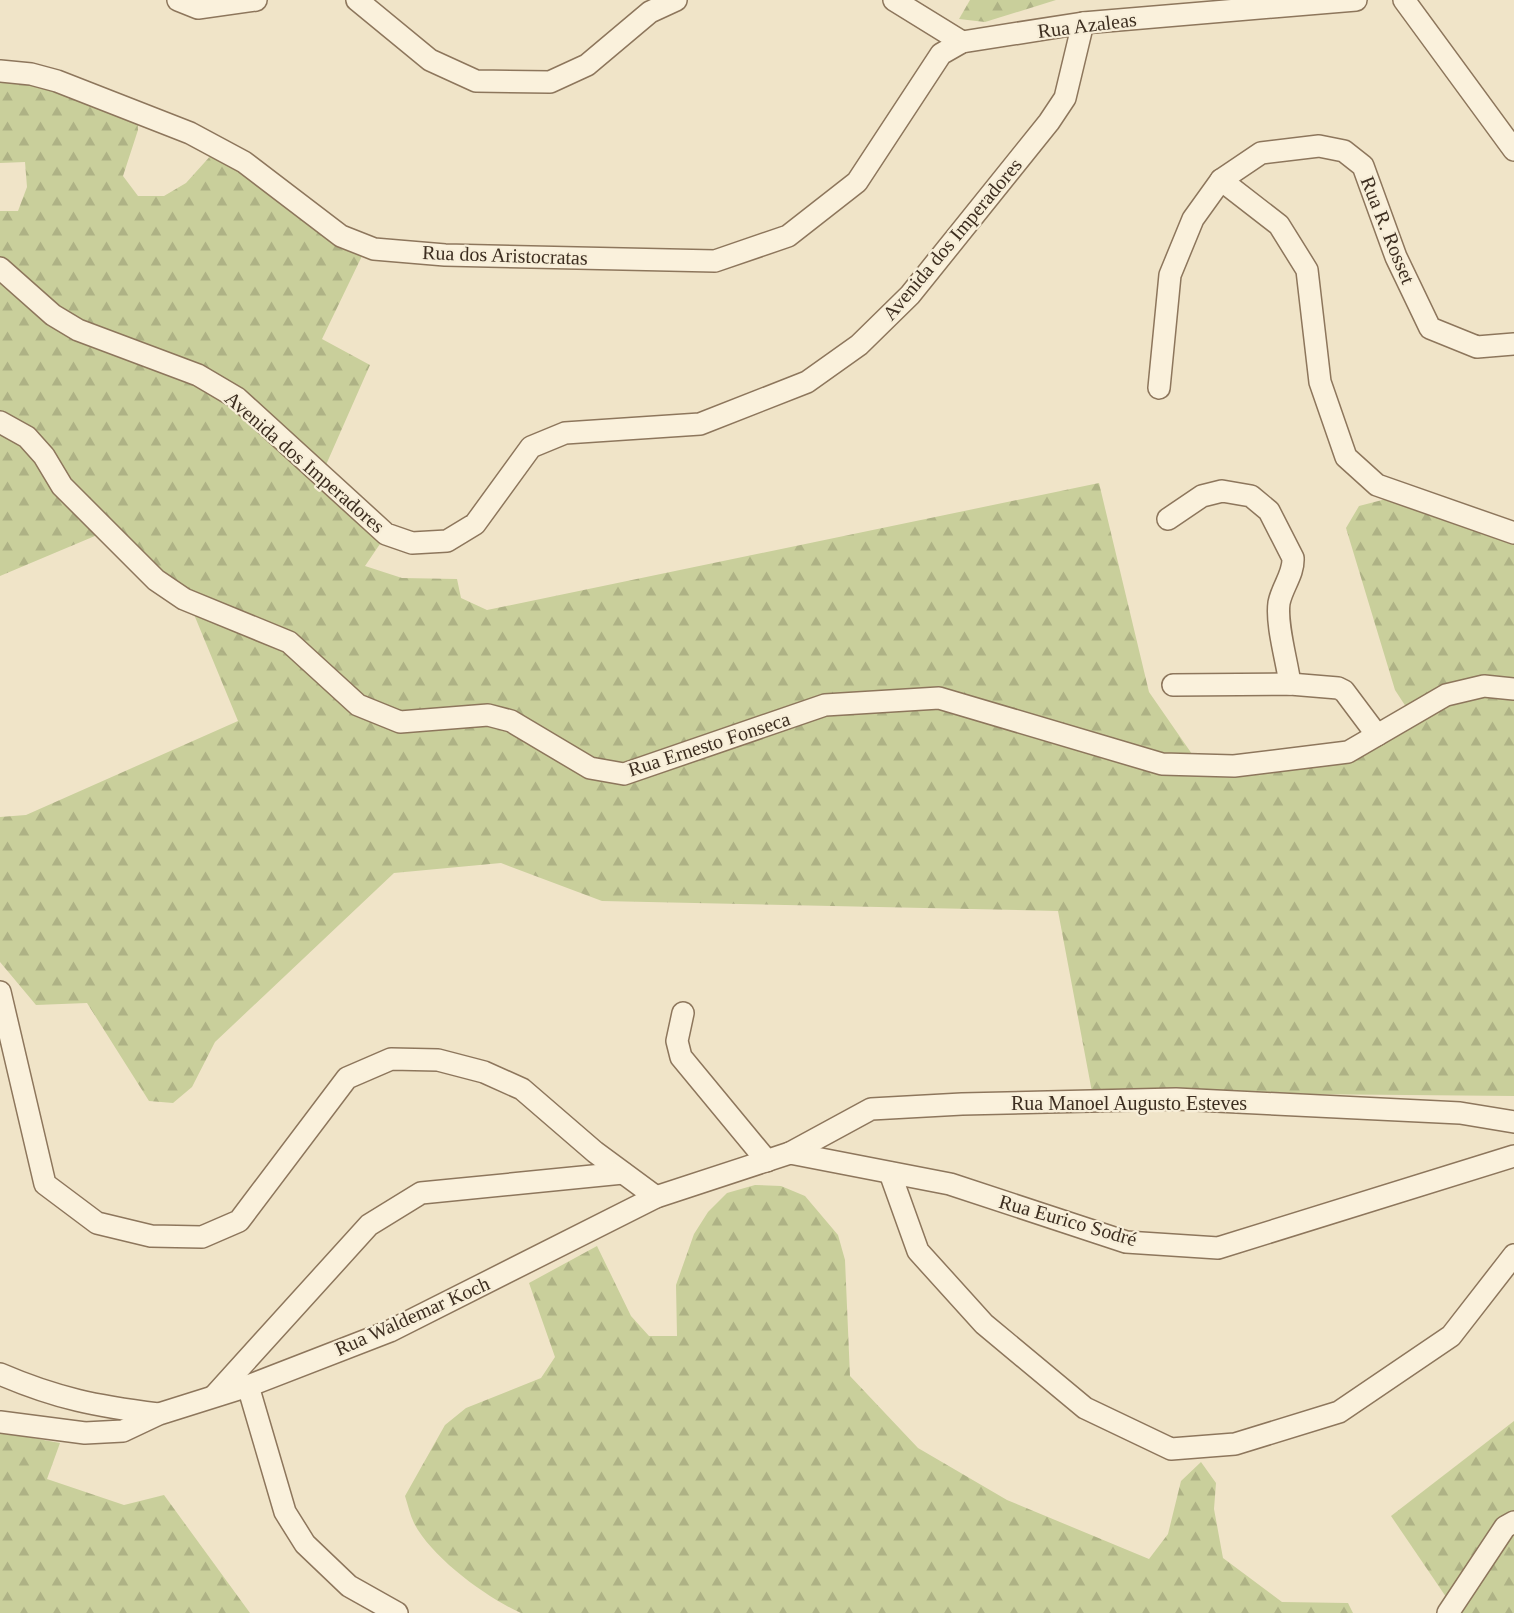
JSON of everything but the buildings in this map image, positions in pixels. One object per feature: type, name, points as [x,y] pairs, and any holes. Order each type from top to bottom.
[{"type":"street","points":[[178,0],[198,8],[256,0]]},
{"type":"street","points":[[357,0],[430,60],[476,81],[550,82],[587,65],[650,12],[676,0]]},
{"type":"street","points":[[894,0],[962,42]]},
{"type":"street","name":"Rua Azaleas","points":[[962,42],[1083,23],[1356,0]]},
{"type":"street","points":[[1404,0],[1514,150]]},
{"type":"street","name":"Avenida dos Imperadores","points":[[0,268],[53,315],[78,330],[198,375],[237,398],[386,534],[412,543],[447,541],[475,524],[531,447],[566,433],[700,424],[807,382],[859,345],[910,295],[1048,123],[1065,98],[1083,23]]},
{"type":"street","name":"Rua dos Aristocratas","points":[[0,71],[31,74],[57,81],[190,133],[244,162],[341,236],[374,249],[445,255],[715,261],[788,236],[857,182],[941,54],[962,42]]},
{"type":"street","name":"Rua R. Rosset","points":[[1159,388],[1170,275],[1193,219],[1221,180],[1261,153],[1319,146],[1344,151],[1363,166],[1396,257],[1430,328],[1477,347],[1514,344]]},
{"type":"street","points":[[1221,180],[1279,225],[1307,270],[1320,382],[1346,457],[1377,485],[1514,533]]},
{"type":"street","name":"Rua Ernesto Fonseca","points":[[0,422],[27,437],[44,456],[62,486],[156,580],[184,599],[289,642],[358,705],[400,722],[488,715],[511,721],[590,768],[624,774],[825,705],[939,698],[1162,764],[1234,766],[1348,752],[1446,694],[1484,686],[1514,689]]},
{"type":"street","points":[[1168,519],[1202,496],[1222,491],[1251,496],[1269,511],[1293,558],[1293,566],[1279,606],[1290,684]]},
{"type":"street","points":[[1173,685],[1290,684],[1338,688],[1344,691],[1377,735]]},
{"type":"street","points":[[0,992],[45,1184],[97,1223],[151,1236],[202,1237],[239,1221],[347,1078],[391,1059],[438,1060],[484,1072],[522,1089],[623,1173],[656,1197]]},
{"type":"street","points":[[683,1013],[677,1041],[681,1056],[766,1161]]},
{"type":"street","name":"Rua Manoel Augusto Esteves","points":[[790,1153],[871,1108],[962,1104],[1176,1098],[1460,1113],[1514,1122]]},
{"type":"street","name":"Rua Eurico Sodré","points":[[656,1197],[790,1153],[950,1184],[1126,1242],[1218,1248],[1514,1156]]},
{"type":"street","points":[[215,1395],[369,1225],[421,1192],[623,1173]]},
{"type":"street","points":[[890,1173],[918,1251],[984,1324],[1085,1408],[1171,1449],[1235,1444],[1339,1413],[1450,1336],[1514,1255]]},
{"type":"street","name":"Rua Waldemar Koch","points":[[0,1422],[94,1432],[123,1431],[159,1414],[248,1386],[390,1330],[656,1197]]},
{"type":"street","points":[[0,1374],[45,1393],[86,1404],[159,1414]]},
{"type":"street","points":[[248,1386],[285,1512],[305,1544],[349,1586],[398,1613]]},
{"type":"street","points":[[1448,1613],[1505,1527],[1514,1522]]},
{"type":"green space","points":[[970,0],[1056,0],[985,22],[959,19]]},
{"type":"green space","points":[[0,75],[137,113],[138,130],[123,176],[138,196],[164,196],[186,183],[213,153],[362,256],[322,339],[370,365],[318,483],[382,541],[365,566],[402,578],[457,579],[461,598],[487,610],[1099,483],[1149,692],[1201,767],[1359,757],[1410,713],[1395,690],[1346,528],[1359,506],[1386,499],[1411,503],[1514,537],[1514,1096],[1092,1092],[1058,911],[602,901],[501,863],[394,873],[215,1042],[192,1087],[173,1103],[149,1101],[87,1003],[36,1005],[0,962],[0,817],[26,815],[238,721],[193,612],[102,533],[0,576],[0,211],[18,211],[27,187],[25,162],[0,163]]},
{"type":"green space","points":[[755,1185],[781,1186],[805,1196],[838,1235],[845,1260],[850,1376],[918,1448],[1007,1500],[1149,1559],[1168,1534],[1181,1481],[1201,1462],[1216,1483],[1214,1509],[1223,1558],[1282,1602],[1348,1603],[1353,1613],[521,1613],[477,1587],[446,1562],[422,1536],[413,1520],[405,1496],[445,1425],[466,1408],[541,1378],[555,1357],[529,1283],[597,1246],[631,1316],[649,1336],[677,1336],[676,1285],[694,1234],[708,1212],[727,1193]]},
{"type":"green space","points":[[1514,1421],[1514,1613],[1457,1613],[1391,1516]]},
{"type":"green space","points":[[0,1432],[60,1443],[47,1479],[124,1505],[164,1495],[250,1613],[0,1613]]}]
